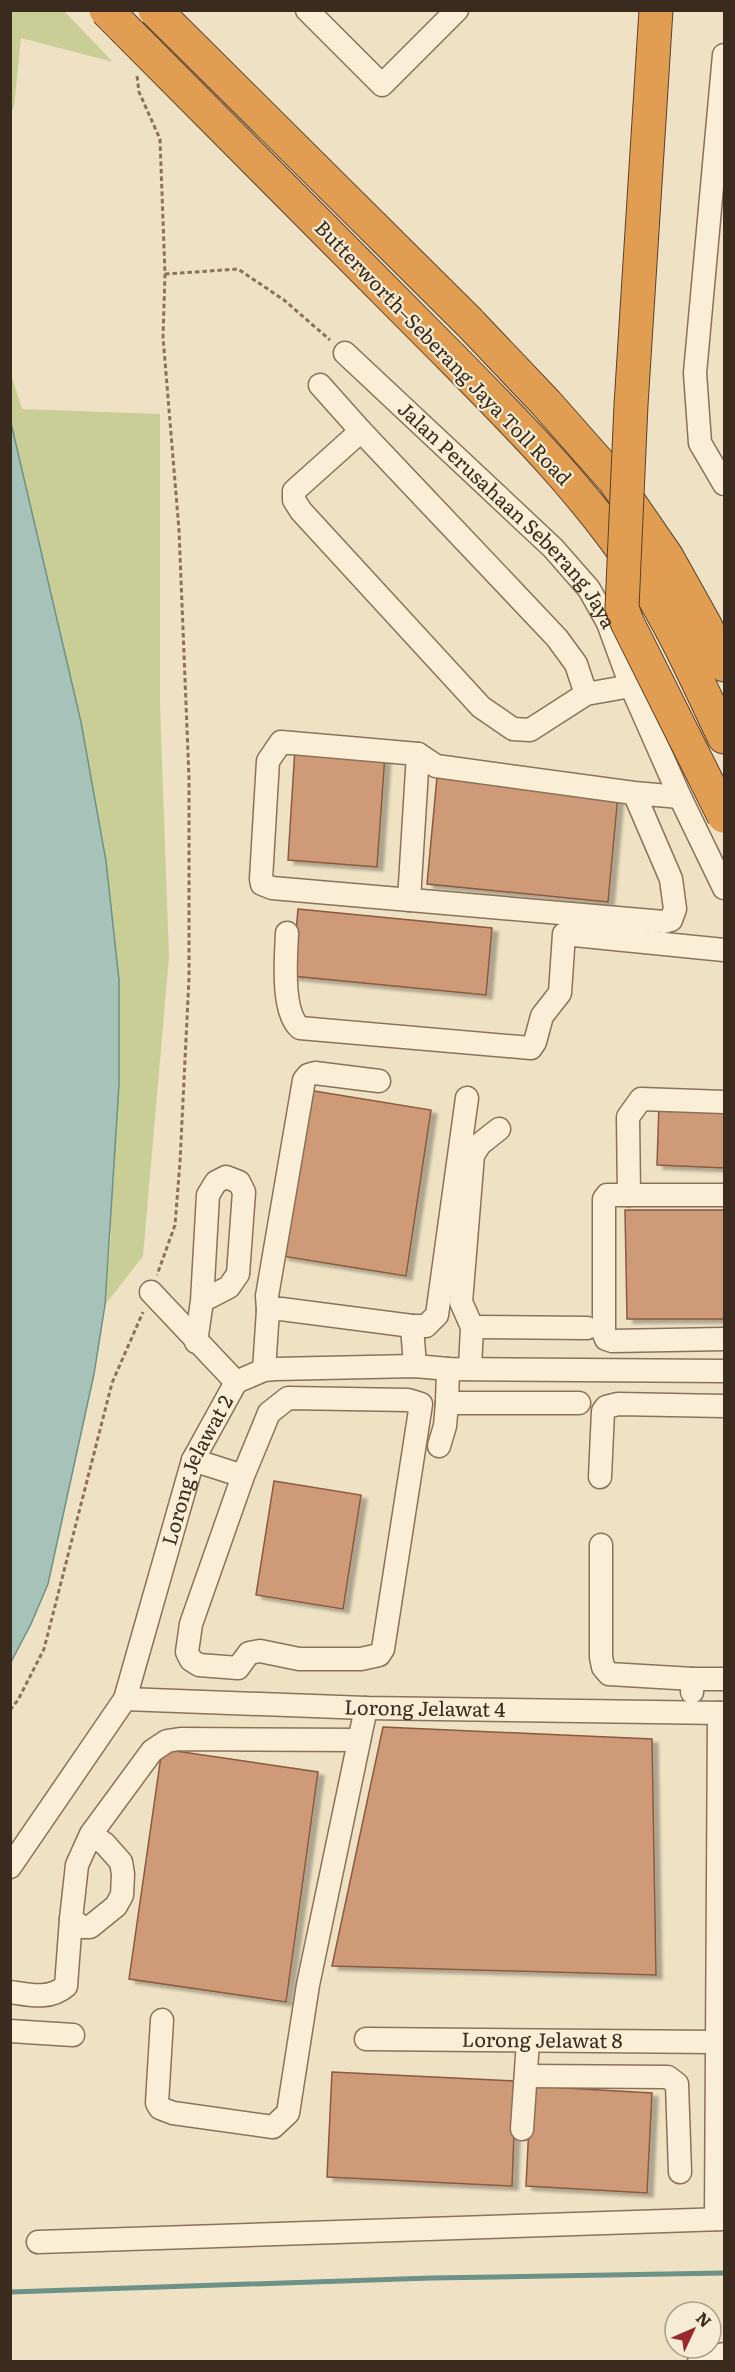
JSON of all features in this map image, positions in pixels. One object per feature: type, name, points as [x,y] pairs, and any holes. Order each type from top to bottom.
[{"type":"highway","name":"Butterworth–Seberang Jaya Toll Road","points":[[106,10],[527,434],[588,503],[639,574],[678,639],[724,737]]},
{"type":"highway","name":"Butterworth–Seberang Jaya Toll Road","points":[[155,10],[469,322],[546,403],[614,480],[667,557],[705,625],[724,665]]},
{"type":"highway","points":[[656,10],[630,405],[622,608],[724,816]]},
{"type":"street","points":[[307,10],[382,85],[457,10]]},
{"type":"street","points":[[724,55],[695,373],[700,443],[724,484]]},
{"type":"street","name":"Jalan Perusahaan Seberang Jaya","points":[[345,353],[554,548],[590,589],[608,623],[631,686],[680,797],[724,888]]},
{"type":"street","points":[[320,385],[557,638],[576,664],[586,694]]},
{"type":"street","points":[[361,431],[294,491],[294,500],[301,511],[481,707],[513,729],[530,730],[586,694],[631,686]]},
{"type":"street","points":[[634,793],[671,879],[675,909],[671,920],[664,922],[272,888],[262,884],[268,761],[281,742],[418,754],[435,766],[634,793],[680,797]]},
{"type":"street","points":[[410,900],[418,754]]},
{"type":"street","points":[[286,933],[285,977],[292,1019],[300,1028],[531,1048],[535,1042],[542,1016],[560,993],[564,934],[724,950]]},
{"type":"street","points":[[264,1370],[267,1296],[304,1080],[308,1075],[315,1073],[379,1081]]},
{"type":"street","points":[[268,1310],[412,1326],[426,1326],[437,1315],[467,1098]]},
{"type":"street","points":[[629,1195],[628,1117],[641,1099],[724,1102]]},
{"type":"street","points":[[439,1446],[445,1426],[447,1403],[472,1327],[461,1302],[473,1155],[480,1144],[499,1129]]},
{"type":"street","points":[[196,1342],[202,1301],[208,1194],[216,1182],[226,1178],[239,1182],[244,1192],[238,1274],[230,1287],[202,1301]]},
{"type":"street","points":[[724,1195],[607,1195],[604,1199],[603,1334],[606,1339],[612,1341],[724,1339]]},
{"type":"street","points":[[151,1292],[236,1382]]},
{"type":"street","points":[[412,1326],[415,1366]]},
{"type":"street","points":[[472,1327],[587,1328]]},
{"type":"street","name":"Lorong Jelawat 2","points":[[10,1867],[125,1699],[193,1460],[236,1382],[264,1370],[415,1366],[724,1371]]},
{"type":"street","points":[[288,1398],[408,1400],[421,1404],[383,1650],[379,1655],[361,1659],[299,1659],[260,1651],[249,1653],[238,1668],[199,1665],[191,1660],[187,1652],[190,1624],[243,1476],[269,1413],[288,1398]]},
{"type":"street","points":[[447,1403],[579,1403]]},
{"type":"street","points":[[600,1477],[603,1411],[606,1407],[618,1404],[724,1406]]},
{"type":"street","points":[[193,1460],[243,1476]]},
{"type":"street","points":[[601,1545],[601,1657],[603,1667],[609,1674],[724,1678]]},
{"type":"street","points":[[691,1712],[693,1678]]},
{"type":"street","name":"Lorong Jelawat 4","points":[[125,1699],[366,1708],[722,1713]]},
{"type":"street","points":[[162,2020],[157,2103],[160,2108],[173,2113],[273,2127],[288,2113],[308,1985],[366,1708]]},
{"type":"street","points":[[38,2242],[720,2219],[722,1713]]},
{"type":"street","points":[[10,2036],[12,1992],[45,1996],[57,1994],[66,1986],[77,1865],[91,1834],[152,1751],[167,1742],[180,1739],[359,1740]]},
{"type":"street","points":[[71,1918],[82,1927],[90,1927],[116,1906],[122,1895],[123,1874],[120,1862],[105,1844],[91,1834]]},
{"type":"street","points":[[11,2031],[73,2035]]},
{"type":"street","name":"Lorong Jelawat 8","points":[[366,2039],[528,2042],[719,2053]]},
{"type":"street","points":[[522,2129],[528,2042]]},
{"type":"street","points":[[526,2076],[669,2077],[677,2084],[680,2172]]},
{"type":"street","points":[[699,2361],[724,2354]]},
{"type":"path","points":[[10,1710],[18,1700],[44,1649],[112,1383],[151,1292],[175,1225],[180,1162],[189,978],[189,778],[178,530],[163,338],[165,274],[159,139],[139,92],[136,79],[140,69]]},
{"type":"path","points":[[165,274],[238,269],[284,300],[345,353]]},
{"type":"green space","points":[[11,10],[64,11],[113,62],[21,38],[14,106],[11,113]]},
{"type":"green space","points":[[10,371],[22,409],[160,414],[160,706],[169,957],[143,1256],[105,1305],[111,1236],[81,722],[11,423]]},
{"type":"water","points":[[11,423],[81,722],[106,861],[119,980],[119,1085],[105,1305],[94,1374],[48,1584],[11,1662]]},
{"type":"building","points":[[295,748],[385,755],[377,867],[288,860]]},
{"type":"building","points":[[437,777],[618,795],[608,902],[427,884]]},
{"type":"building","points":[[298,909],[492,928],[486,995],[292,976]]},
{"type":"building","points":[[308,1090],[431,1110],[406,1276],[282,1256]]},
{"type":"building","points":[[659,1104],[724,1107],[724,1168],[657,1165]]},
{"type":"building","points":[[625,1210],[724,1210],[724,1319],[627,1319]]},
{"type":"building","points":[[274,1481],[361,1495],[343,1609],[256,1595]]},
{"type":"building","points":[[383,1727],[652,1739],[656,1975],[332,1966]]},
{"type":"building","points":[[162,1749],[318,1772],[286,2002],[129,1979]]},
{"type":"building","points":[[332,2072],[516,2081],[512,2186],[327,2177]]},
{"type":"building","points":[[531,2086],[652,2093],[647,2193],[526,2186]]},
{"type":"waterway","points":[[10,2292],[431,2278],[724,2273]]}]
